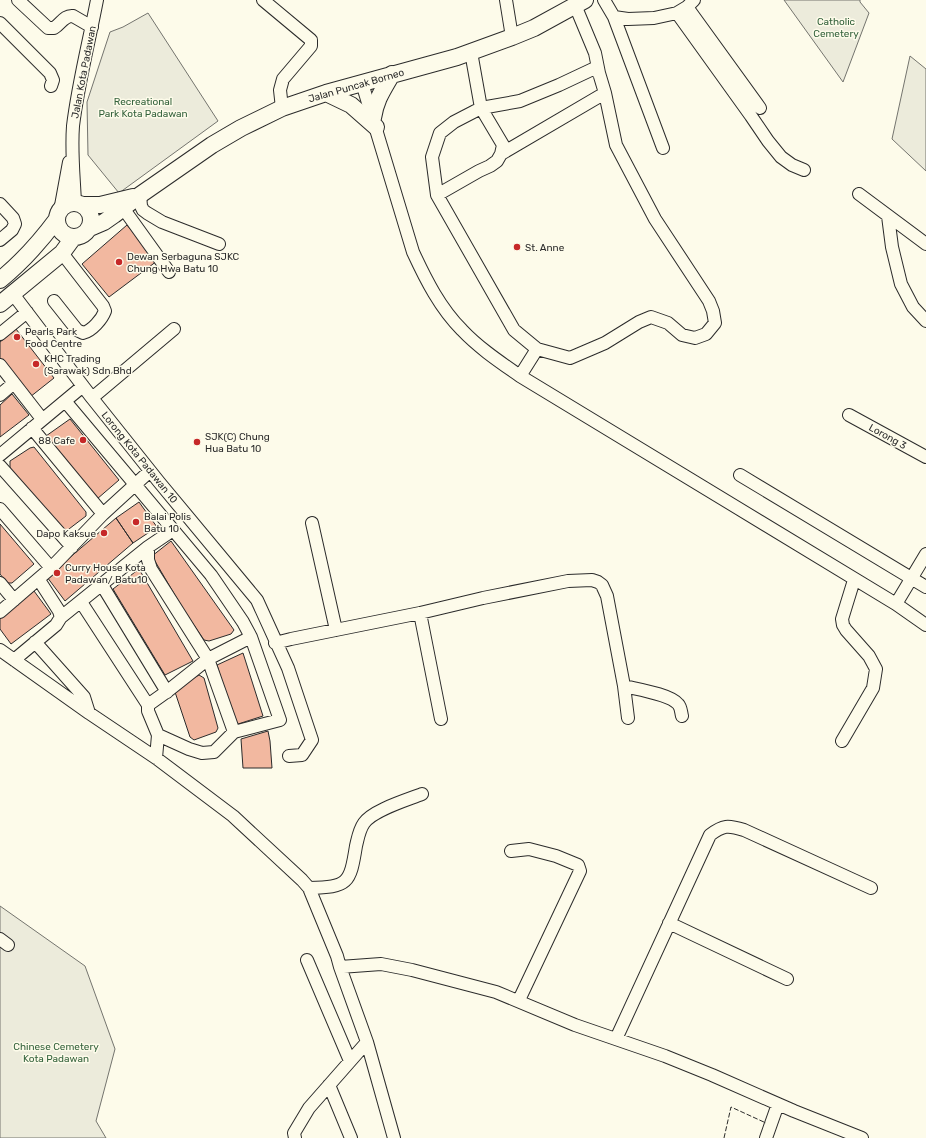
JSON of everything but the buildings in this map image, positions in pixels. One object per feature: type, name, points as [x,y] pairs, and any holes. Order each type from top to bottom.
[{"type":"main road","name":"Jalan Puncak Borneo","points":[[90,228],[104,222],[212,145],[241,128],[282,108],[326,93],[471,52],[534,28],[580,3]]},
{"type":"main road","points":[[374,123],[375,106],[392,74]]},
{"type":"main road","points":[[326,93],[351,105],[374,123]]},
{"type":"main road","name":"Jalan Puncak Borneo","points":[[79,204],[105,204],[140,195]]},
{"type":"main road","points":[[0,280],[36,247],[58,215],[66,205],[79,204],[90,212],[90,228],[79,237],[68,237],[63,234],[57,224],[58,215]]},
{"type":"main road","points":[[0,304],[62,253],[73,238]]},
{"type":"street","points":[[18,0],[48,28],[54,28],[70,15],[92,27]]},
{"type":"street","name":"Jalan Kota Padawan","points":[[72,144],[76,101],[97,0]]},
{"type":"street","points":[[263,0],[311,40],[311,46],[283,79],[280,90],[282,108]]},
{"type":"street","points":[[506,0],[512,37]]},
{"type":"street","points":[[604,0],[614,17],[662,148]]},
{"type":"street","points":[[580,3],[595,53],[616,145],[655,219],[709,301],[713,311],[715,324],[706,334],[695,338],[682,335],[668,323],[651,317],[639,322],[605,343],[570,358],[537,349],[514,330],[437,195],[432,157],[440,134],[454,122],[481,108],[520,101],[593,69],[599,73]]},
{"type":"street","points":[[614,17],[628,20],[654,18],[686,7]]},
{"type":"street","points":[[686,7],[760,108]]},
{"type":"street","points":[[686,7],[768,142],[781,157],[792,165],[804,170]]},
{"type":"street","points":[[0,23],[50,73],[53,80],[51,86]]},
{"type":"street","points":[[437,195],[490,166],[497,161],[501,154],[503,145],[481,108],[471,52]]},
{"type":"street","points":[[362,83],[413,252],[424,277],[442,306],[462,330],[490,354],[520,376],[854,580],[896,604],[926,625]]},
{"type":"street","points":[[501,154],[605,93]]},
{"type":"street","points":[[72,144],[79,204]]},
{"type":"street","points":[[58,215],[72,144]]},
{"type":"street","points":[[860,194],[926,244]]},
{"type":"street","points":[[140,195],[141,206],[147,213],[162,222],[219,244]]},
{"type":"street","points":[[0,204],[13,218],[15,224],[12,230],[0,240]]},
{"type":"street","points":[[123,208],[169,272]]},
{"type":"street","points":[[888,216],[892,248],[901,284],[913,308],[926,321]]},
{"type":"street","points":[[54,301],[77,330],[83,333],[90,330],[103,316],[105,311],[103,306],[62,253]]},
{"type":"street","name":"Lorong Kota Padawan 10","points":[[13,294],[150,471],[257,600],[288,668],[312,740],[302,755],[289,756]]},
{"type":"street","points":[[0,334],[27,312]]},
{"type":"street","points":[[92,398],[174,329]]},
{"type":"street","points":[[520,376],[537,349]]},
{"type":"street","points":[[0,365],[42,419]]},
{"type":"street","points":[[0,395],[14,383]]},
{"type":"street","points":[[0,455],[83,386]]},
{"type":"street","points":[[65,401],[211,575],[243,622],[251,637],[280,720],[234,732],[214,752],[202,753],[189,749],[158,734]]},
{"type":"street","name":"Lorong 3","points":[[849,415],[926,457]]},
{"type":"street","points":[[32,428],[103,514]]},
{"type":"street","points":[[0,466],[72,547]]},
{"type":"street","points":[[0,612],[39,580],[103,514],[134,484],[150,471]]},
{"type":"street","points":[[740,475],[912,578],[926,588]]},
{"type":"street","points":[[0,509],[51,568]]},
{"type":"street","points":[[312,522],[336,630]]},
{"type":"street","points":[[14,660],[56,624],[60,618],[148,547],[173,530]]},
{"type":"street","points":[[148,547],[148,560],[151,569],[208,658],[234,732]]},
{"type":"street","points":[[896,604],[926,554]]},
{"type":"street","points":[[39,580],[59,611],[60,618]]},
{"type":"street","points":[[276,643],[568,581],[592,580],[602,585],[607,596],[624,686],[628,718]]},
{"type":"street","points":[[842,741],[873,688],[876,669],[870,656],[843,626],[842,619],[854,580]]},
{"type":"street","points":[[0,584],[14,600]]},
{"type":"street","points":[[102,585],[167,692]]},
{"type":"street","points":[[81,602],[148,705],[148,711],[158,734],[156,758]]},
{"type":"street","points":[[420,613],[441,719]]},
{"type":"street","points":[[148,705],[167,692],[208,658],[251,637]]},
{"type":"street","points":[[35,642],[84,697],[89,713]]},
{"type":"street","points":[[0,650],[156,758],[233,816],[309,888],[337,956],[367,1042],[394,1138]]},
{"type":"street","points":[[624,686],[669,698],[678,704],[682,716]]},
{"type":"street","points":[[309,888],[330,888],[339,885],[348,878],[353,868],[358,835],[364,822],[374,814],[422,794]]},
{"type":"street","points":[[616,1039],[710,835],[719,828],[732,826],[744,830],[872,888]]},
{"type":"street","points":[[511,851],[529,849],[539,851],[578,865],[580,871],[519,1000]]},
{"type":"street","points":[[669,923],[787,979]]},
{"type":"street","points":[[307,960],[350,1061]]},
{"type":"street","points":[[340,968],[381,964],[412,970],[496,992],[519,1000],[575,1025],[665,1056],[862,1138]]},
{"type":"street","points":[[295,1138],[294,1133],[309,1108],[367,1042]]},
{"type":"street","points":[[329,1085],[351,1138]]},
{"type":"street","points":[[766,1138],[778,1104]]},
{"type":"green space","name":"Catholic Cemetery","points":[[784,0],[860,0],[869,13],[843,82]]},
{"type":"green space","name":"Recreational Park Kota Padawan","points":[[148,13],[218,121],[119,193],[88,155],[87,102],[110,32],[123,27]]},
{"type":"green space","points":[[910,56],[926,69],[926,171],[892,139]]},
{"type":"green space","name":"Chinese Cemetery Kota Padawan","points":[[0,906],[85,966],[115,1049],[96,1121],[106,1138],[0,1138]]},
{"type":"fence","points":[[724,1138],[731,1107],[766,1123]]},
{"type":"place","name":"St. Anne","points":[[517,247]]},
{"type":"place","name":"Dewan Serbaguna SJKC Chung Hwa Batu 10","points":[[119,262]]},
{"type":"place","name":"Pearls Park Food Centre","points":[[17,337]]},
{"type":"place","name":"KHC Trading (Sarawak) Sdn Bhd","points":[[36,364]]},
{"type":"place","name":"88 Cafe","points":[[83,440]]},
{"type":"place","name":"SJK(C) Chung Hua Batu 10","points":[[197,442]]},
{"type":"place","name":"Balai Polis Batu 10","points":[[136,522]]},
{"type":"place","name":"Dapo Kaksue","points":[[104,533]]},
{"type":"place","name":"Curry House Kota Padawan/ Batu10","points":[[57,573]]}]
